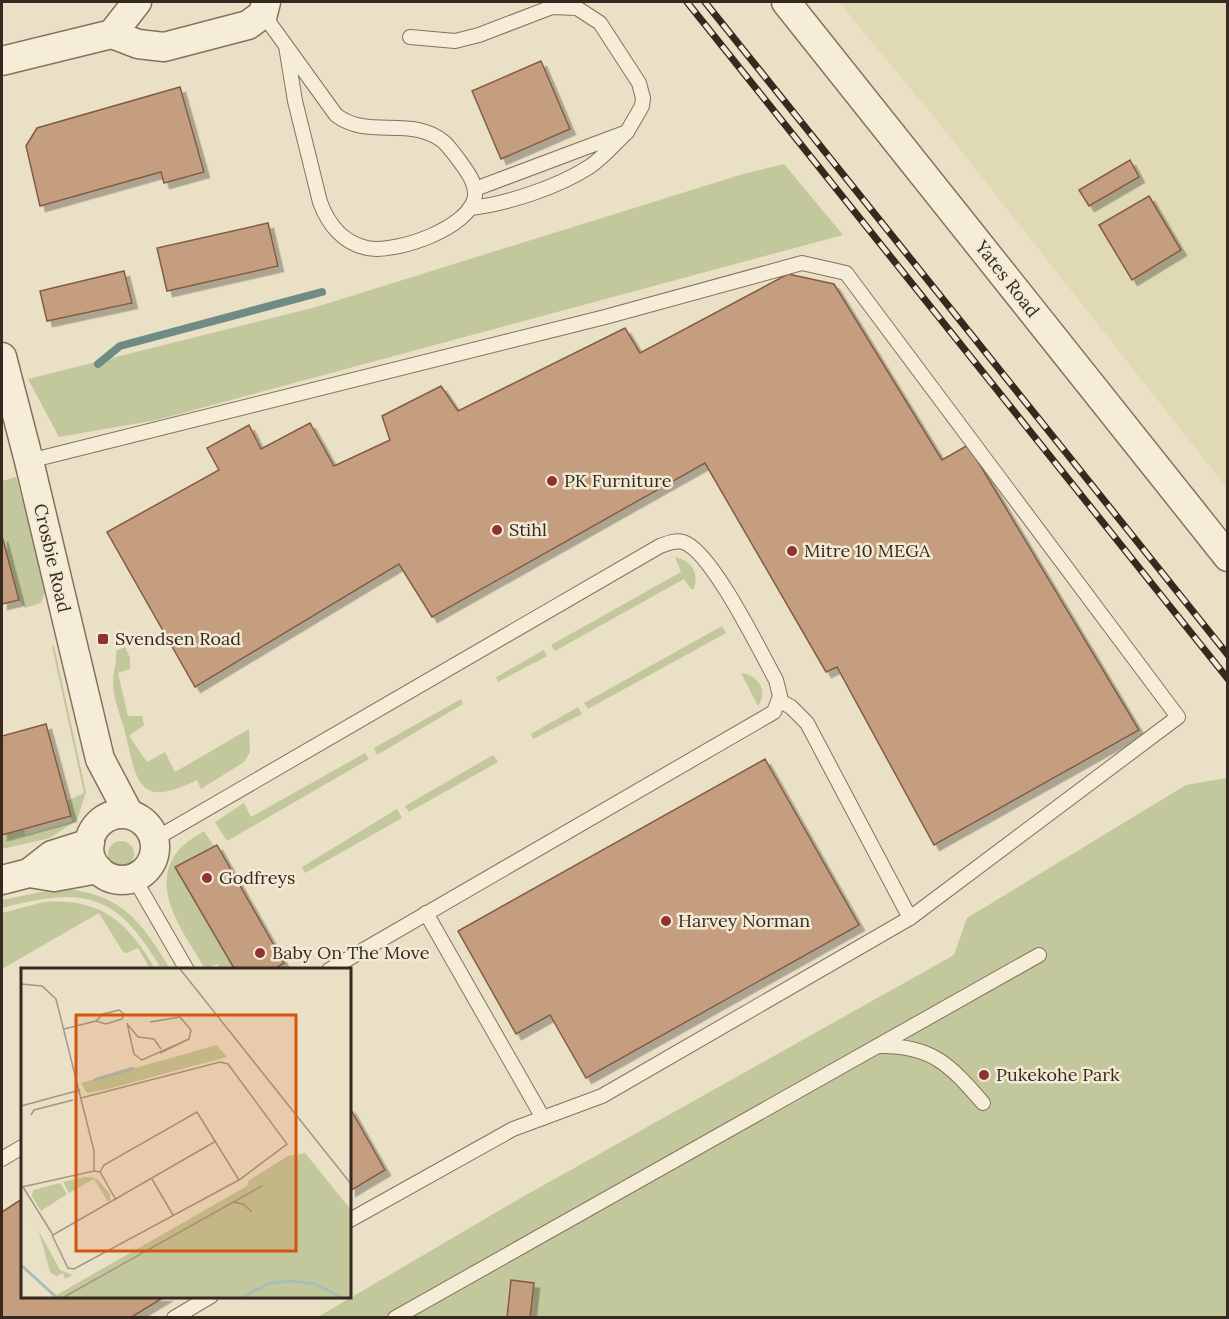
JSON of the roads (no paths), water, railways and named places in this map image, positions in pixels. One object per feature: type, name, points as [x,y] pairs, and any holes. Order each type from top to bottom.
[{"type":"street","points":[[112,34],[137,2]]},
{"type":"street","name":"Yates Road","points":[[786,2],[1227,557]]},
{"type":"street","points":[[2,61],[112,34],[138,44],[164,47],[248,25],[264,8]]},
{"type":"street","name":"Crosbie Road","points":[[2,357],[10,423],[29,461],[99,759],[96,845]]},
{"type":"street","name":"Crosbie Road","points":[[99,759],[129,814]]},
{"type":"street","points":[[2,880],[29,873],[54,877],[96,845],[108,817],[129,814],[145,823],[154,839],[154,857],[149,866],[134,878],[115,879],[96,845]]},
{"type":"lane","points":[[410,37],[455,41],[479,35],[552,7],[577,8],[600,23],[639,83],[643,98],[642,106],[627,132],[591,166],[571,177],[503,202],[470,208]]},
{"type":"lane","points":[[264,8],[285,46],[336,115],[343,121],[375,128],[404,127],[434,135],[445,143],[469,173],[475,189],[466,215],[450,228],[387,248],[366,248],[339,234],[325,215],[320,202],[295,101],[285,46]]},
{"type":"lane","points":[[475,189],[627,132]]},
{"type":"lane","points":[[29,461],[605,317],[802,263],[846,273],[1178,717],[910,918],[602,1096],[513,1129],[351,1219]]},
{"type":"lane","points":[[154,839],[670,542],[683,542],[705,557],[776,680],[780,701],[774,712],[331,968]]},
{"type":"lane","points":[[780,701],[791,707],[807,723],[910,918]]},
{"type":"lane","points":[[134,878],[186,968]]},
{"type":"lane","points":[[426,913],[543,1118]]},
{"type":"lane","points":[[395,1317],[1039,955]]},
{"type":"lane","points":[[876,1046],[906,1046],[933,1056],[959,1076],[983,1102]]},
{"type":"lane","points":[[2,1159],[21,1148]]},
{"type":"lane","points":[[174,1317],[208,1298]]},
{"type":"waterway","points":[[98,364],[120,346],[322,292]]},
{"type":"railway","points":[[687,2],[1228,679]]},
{"type":"railway","points":[[705,2],[1228,655]]},
{"type":"place","name":"PK Furniture","points":[[552,481]]},
{"type":"place","name":"Stihl","points":[[497,530]]},
{"type":"place","name":"Mitre 10 MEGA","points":[[792,551]]},
{"type":"place","name":"Svendsen Road","points":[[103,639]]},
{"type":"place","name":"Godfreys","points":[[207,878]]},
{"type":"place","name":"Harvey Norman","points":[[666,921]]},
{"type":"place","name":"Baby On The Move","points":[[260,953]]},
{"type":"place","name":"Pukekohe Park","points":[[984,1075]]}]
